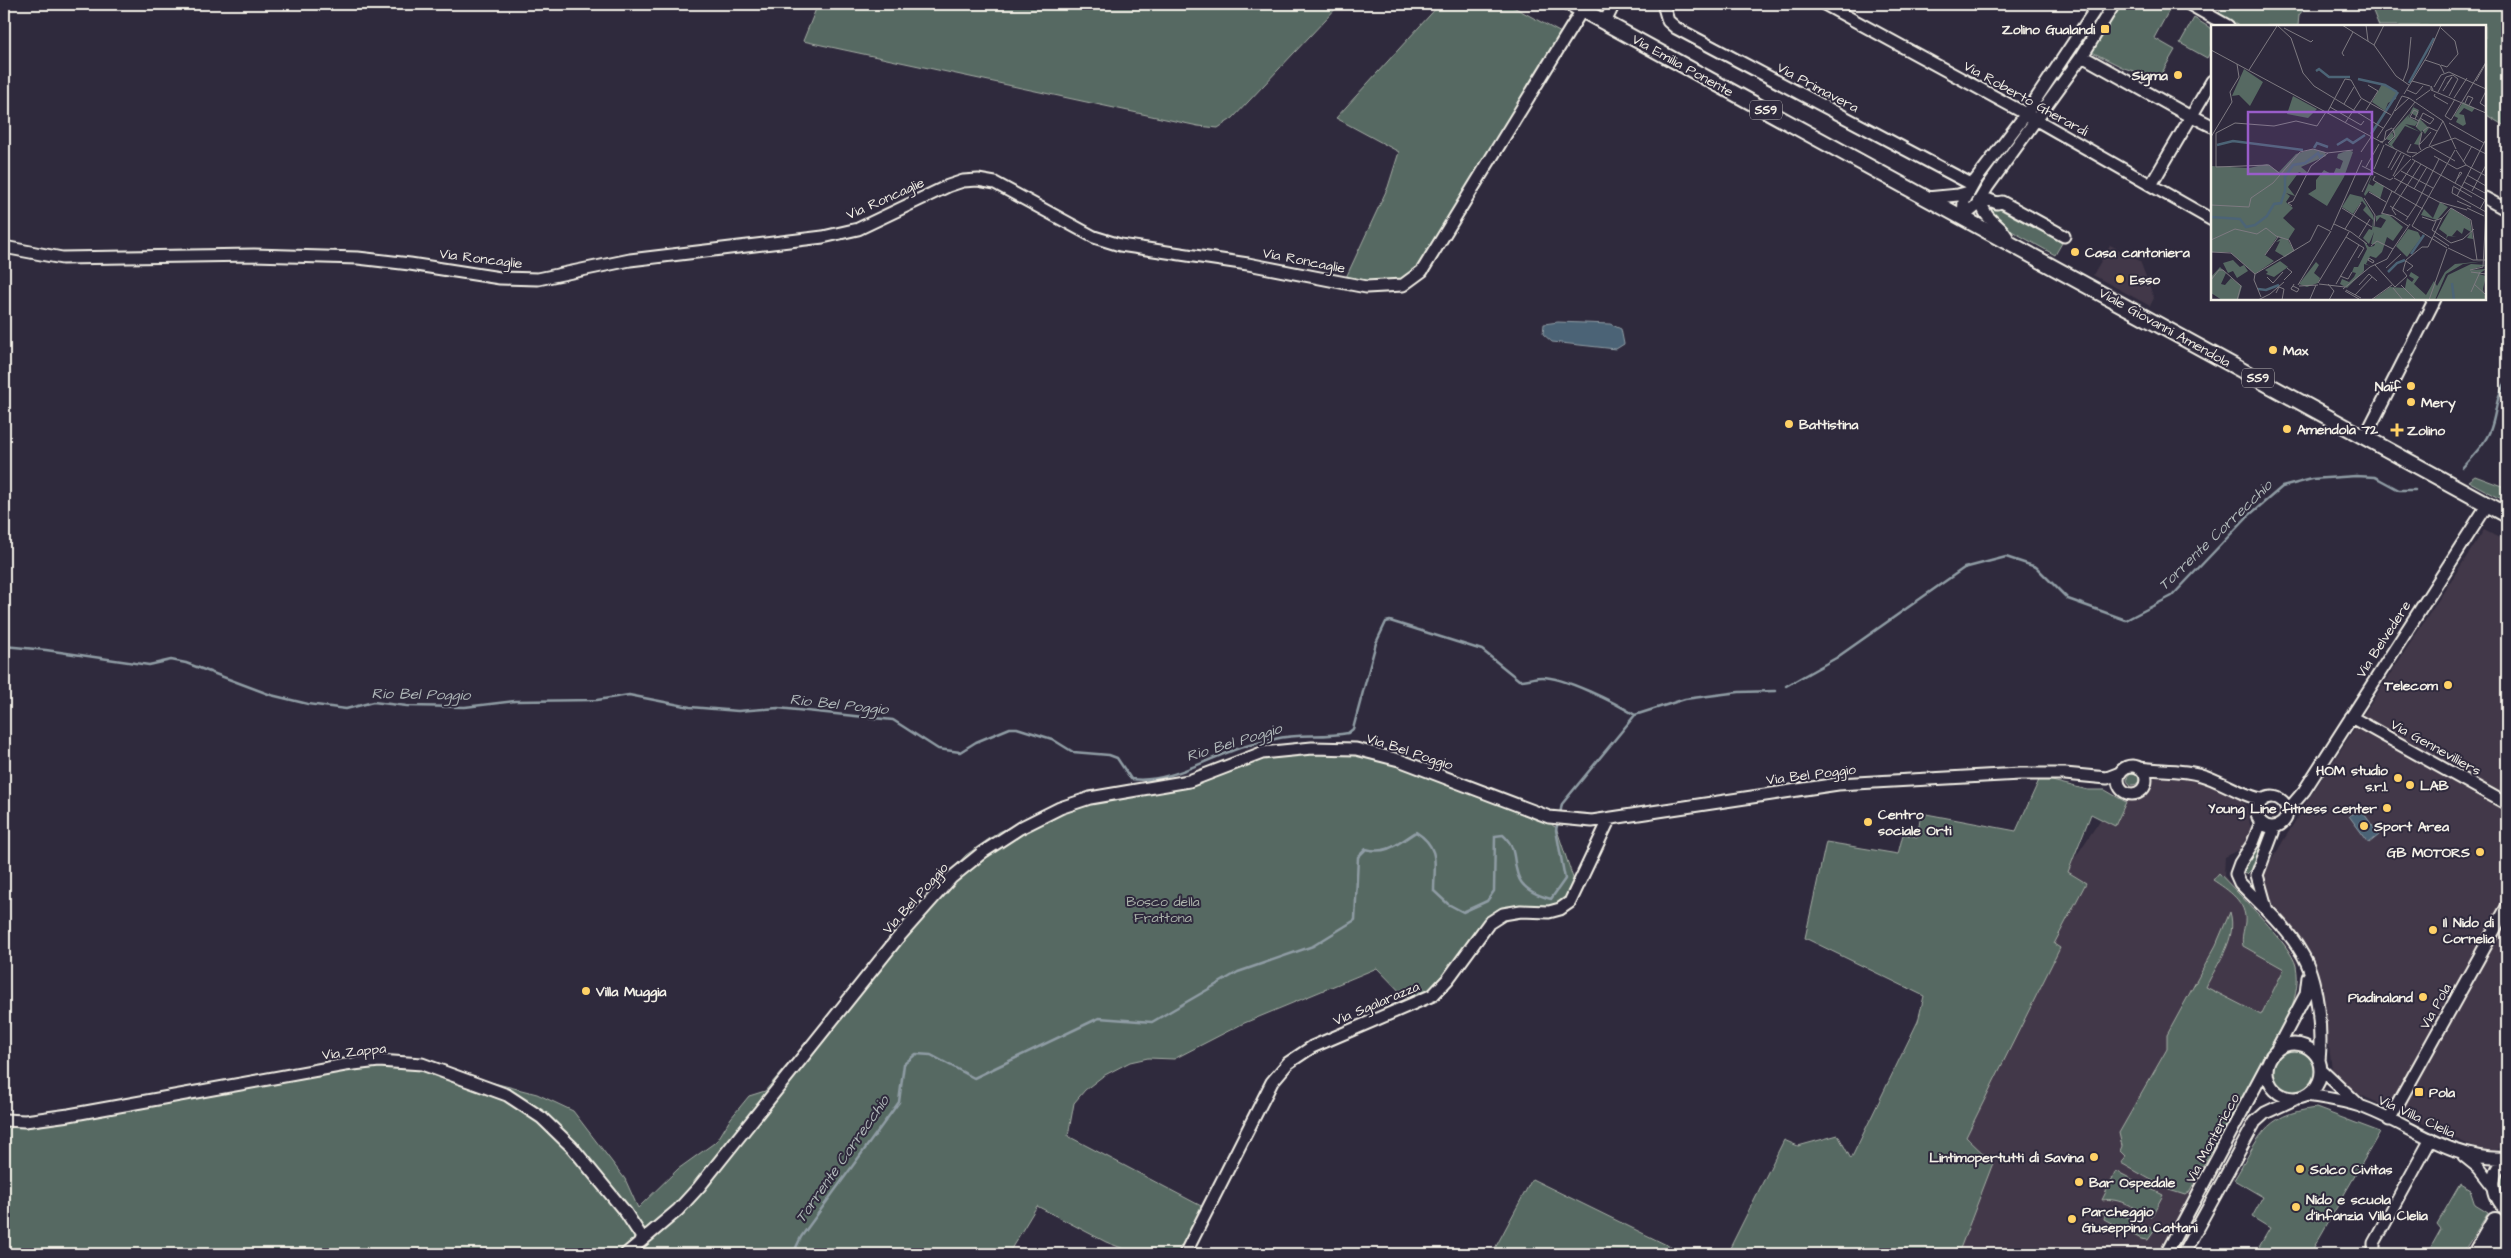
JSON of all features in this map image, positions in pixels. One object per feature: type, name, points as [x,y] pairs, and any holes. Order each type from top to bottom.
[{"type":"highway","points":[[2476,1254],[2503,1220]]},
{"type":"highway","points":[[2492,1254],[2503,1220]]},
{"type":"main road","name":"Via Emilia Ponente","points":[[1577,7],[1928,198]]},
{"type":"main road","name":"Viale Giovanni Amendola","points":[[1928,198],[2507,515]]},
{"type":"street","points":[[1605,22],[1614,4]]},
{"type":"street","name":"Via Primavera","points":[[1663,4],[1668,21],[1676,28],[1971,188]]},
{"type":"street","name":"Via Roberto Gherardi","points":[[1824,4],[2026,114],[2211,219]]},
{"type":"street","points":[[1963,217],[1964,201],[1971,188],[2026,114],[2099,4]]},
{"type":"street","points":[[1963,217],[1982,199],[2082,56],[2114,4]]},
{"type":"street","points":[[2189,4],[2226,25]]},
{"type":"street","name":"Via Roncaglie","points":[[4,247],[62,258],[254,255],[358,258],[500,278],[538,279],[630,260],[823,237],[858,229],[948,186],[963,181],[978,180],[996,183],[1014,191],[1094,237],[1120,245],[1248,264],[1366,287],[1403,285],[1422,271],[1577,7]]},
{"type":"street","points":[[2082,56],[2211,126]]},
{"type":"street","points":[[2151,185],[2211,83]]},
{"type":"street","points":[[1928,198],[1958,195],[1971,188]]},
{"type":"street","points":[[1982,199],[1997,203],[2002,202],[2064,236]]},
{"type":"street","points":[[1982,199],[1986,216],[2005,230],[2010,243]]},
{"type":"street","points":[[2486,199],[2507,210]]},
{"type":"street","points":[[2365,438],[2434,300]]},
{"type":"street","name":"Via Belvedere","points":[[2287,811],[2304,791],[2488,504]]},
{"type":"street","name":"Via Gennevilliers","points":[[2351,716],[2507,804]]},
{"type":"street","name":"Via Bel Poggio","points":[[626,1254],[678,1210],[700,1187],[897,939],[951,878],[983,852],[1015,832],[1060,808],[1090,798],[1189,781],[1262,753],[1356,749],[1399,760],[1549,817],[1568,820],[1609,820],[1838,784],[2020,774],[2065,774],[2107,778],[2127,768],[2200,774],[2245,793],[2260,803],[2272,796],[2280,799]]},
{"type":"street","points":[[2139,768],[2144,775],[2144,787]]},
{"type":"street","points":[[2107,778],[2126,793],[2132,794],[2139,792],[2160,771]]},
{"type":"street","points":[[2120,773],[2118,780],[2120,788]]},
{"type":"street","points":[[2280,799],[2288,799],[2304,791]]},
{"type":"street","points":[[2238,880],[2248,883],[2257,875],[2275,827],[2284,821],[2287,811],[2280,799]]},
{"type":"street","points":[[2183,1254],[2255,1122],[2265,1113],[2302,1097],[2318,1084],[2320,1048],[2316,1002],[2309,971],[2301,951],[2238,880],[2237,869],[2253,843],[2260,822],[2260,803]]},
{"type":"street","name":"Via Sgalarazza","points":[[1184,1254],[1272,1082],[1288,1063],[1312,1047],[1433,994],[1448,978],[1489,923],[1503,914],[1521,911],[1549,912],[1560,909],[1570,902],[1609,820]]},
{"type":"street","points":[[2260,822],[2275,827]]},
{"type":"street","points":[[2257,875],[2269,913]]},
{"type":"street","name":"Via Pola","points":[[2389,1120],[2507,907]]},
{"type":"street","points":[[2302,1097],[2288,1097],[2273,1087],[2267,1070],[2306,994],[2309,971]]},
{"type":"street","points":[[2273,1056],[2292,1044],[2300,1045],[2308,1048],[2320,1065]]},
{"type":"street","name":"Via Montericco","points":[[2166,1254],[2273,1056]]},
{"type":"street","name":"Via Zappa","points":[[4,1120],[25,1121],[69,1115],[362,1063],[379,1061],[422,1064],[506,1095],[542,1118],[572,1147],[626,1213],[643,1239]]},
{"type":"street","name":"Via Villa Clelia","points":[[2320,1065],[2360,1106]]},
{"type":"street","name":"Via Villa Clelia","points":[[2302,1097],[2332,1098],[2360,1106],[2461,1153],[2484,1158],[2507,1158]]},
{"type":"street","points":[[2374,1254],[2374,1243],[2430,1139]]},
{"type":"street","name":"Via Villa Clelia","points":[[2461,1153],[2478,1168],[2493,1186],[2500,1204],[2503,1220]]},
{"type":"street","name":"Via Villa Clelia","points":[[2493,1186],[2496,1170],[2507,1158]]},
{"type":"shaded area","points":[[2110,245],[2140,261],[2154,298],[2150,306],[2093,275]]},
{"type":"shaded area","points":[[2484,530],[2507,542],[2507,1145],[2494,1151],[2476,1148],[2352,1091],[2332,1069],[2321,989],[2301,945],[2271,909],[2262,876],[2306,803]]},
{"type":"shaded area","points":[[2179,774],[2230,793],[2243,802],[2247,808],[2251,830],[2243,848],[2225,857],[2224,876],[2287,946],[2297,963],[2296,999],[2158,1254],[1947,1254],[1948,1132],[2053,921],[2070,865],[2125,783]]},
{"type":"green space","points":[[818,4],[1340,4],[1233,118],[1218,128],[1198,126],[803,41]]},
{"type":"green space","points":[[1440,4],[1508,4],[1563,34],[1447,231],[1404,283],[1343,284],[1388,187],[1399,152],[1336,118]]},
{"type":"green space","points":[[2104,4],[2108,4],[2079,49],[2078,47]]},
{"type":"green space","points":[[2122,4],[2172,5],[2154,38],[2175,50],[2160,76],[2153,73],[2149,76],[2124,68],[2092,52]]},
{"type":"green space","points":[[2224,4],[2308,4],[2299,15],[2298,25],[2237,25],[2218,14]]},
{"type":"green space","points":[[2370,4],[2493,4],[2507,13],[2507,120],[2503,125],[2486,115],[2486,25],[2379,25]]},
{"type":"green space","points":[[2194,18],[2211,28],[2211,51],[2207,58],[2180,43]]},
{"type":"green space","points":[[1987,206],[2001,210],[2062,243],[2055,255],[1999,224]]},
{"type":"green space","points":[[2475,476],[2507,488],[2507,502],[2468,481]]},
{"type":"green space","name":"Bosco della Frattona","points":[[1354,743],[1548,812],[1553,826],[1556,827],[1577,890],[1573,900],[1502,919],[1481,938],[1450,981],[1406,998],[1377,968],[1242,1024],[1174,1059],[1148,1058],[1130,1062],[1103,1076],[1085,1090],[1074,1103],[1068,1136],[1203,1207],[1179,1254],[1137,1254],[1106,1242],[1037,1206],[1008,1254],[4,1254],[4,1122],[388,1061],[537,1094],[573,1111],[625,1179],[638,1208],[678,1169],[717,1141],[731,1118],[749,1096],[765,1091],[873,964],[895,931],[966,855],[999,832],[1025,820],[1201,773],[1253,753],[1290,744]]},
{"type":"green space","points":[[2133,773],[2139,779],[2133,785],[2127,779]]},
{"type":"green space","points":[[2040,778],[2088,790],[2105,790],[2126,802],[2115,826],[2091,814],[2068,872],[2086,883],[2054,944],[2060,948],[1966,1137],[1993,1163],[1958,1254],[1727,1254],[1784,1140],[1798,1146],[1838,1135],[1851,1159],[1918,1021],[1924,996],[1805,938],[1826,842],[1898,854],[1903,834],[1917,837],[1921,813],[2016,831]]},
{"type":"green space","points":[[2262,829],[2268,832],[2253,868],[2247,874],[2243,873]]},
{"type":"green space","points":[[2219,873],[2284,945],[2296,966],[2296,988],[2291,1009],[2189,1192],[2185,1195],[2169,1190],[2121,1163],[2125,1156],[2120,1151],[2122,1146],[2119,1133],[2167,1049],[2167,1035],[2216,945],[2230,912],[2232,922],[2229,941],[2206,987],[2261,1015],[2284,969],[2243,946],[2242,937],[2245,915],[2243,908],[2235,897],[2213,880]]},
{"type":"green space","points":[[2290,1049],[2298,1049],[2310,1055],[2316,1071],[2310,1087],[2298,1093],[2290,1093],[2278,1087],[2272,1075],[2272,1067],[2278,1055]]},
{"type":"green space","points":[[2316,1108],[2380,1132],[2310,1254],[2255,1254],[2270,1228],[2252,1217],[2263,1197],[2234,1180],[2257,1141],[2273,1123],[2284,1116],[2298,1111]]},
{"type":"green space","points":[[2507,1168],[2507,1201],[2501,1184],[2502,1176]]},
{"type":"green space","points":[[2116,1171],[2163,1195],[2151,1217],[2121,1202],[2102,1200]]},
{"type":"green space","points":[[1532,1179],[1685,1254],[1492,1254]]},
{"type":"green space","points":[[2460,1184],[2470,1190],[2475,1205],[2488,1213],[2462,1254],[2427,1254],[2441,1229],[2437,1224]]},
{"type":"green space","points":[[2110,1209],[2155,1230],[2148,1240],[2141,1239],[2104,1219],[2105,1215],[2098,1211]]},
{"type":"water","points":[[1558,322],[1610,324],[1621,329],[1624,344],[1616,349],[1552,342],[1543,334],[1544,324]]},
{"type":"water","name":"Sport Area","points":[[2360,808],[2379,835],[2369,843],[2349,816]]},
{"type":"waterway","name":"Torrente Correcchio","points":[[2463,467],[2480,447],[2490,431],[2499,397],[2507,381]]},
{"type":"waterway","name":"Torrente Correcchio","points":[[1786,686],[1836,658],[1964,568],[2006,557],[2036,567],[2068,599],[2126,620],[2172,596],[2247,517],[2282,487],[2312,479],[2356,476],[2375,477],[2399,490],[2415,490]]},
{"type":"waterway","name":"Rio Bel Poggio","points":[[4,646],[149,665],[171,660],[186,663],[271,695],[308,704],[346,709],[373,702],[407,706],[465,707],[515,701],[597,700],[629,695],[690,707],[738,711],[778,708],[893,720],[938,749],[960,752],[976,742],[1010,728],[1017,728],[1052,739],[1073,752],[1109,755],[1117,758],[1131,779],[1144,780],[1171,775],[1239,748],[1265,741],[1293,736],[1348,733],[1353,729],[1376,643],[1386,622],[1390,621],[1482,650],[1519,680],[1542,677],[1563,681],[1616,704],[1635,715]]},
{"type":"waterway","name":"Torrente Correcchio","points":[[1560,814],[1562,804],[1635,715],[1685,699],[1739,692],[1775,691]]},
{"type":"waterway","name":"Torrente Correcchio","points":[[793,1254],[801,1237],[899,1102],[904,1064],[916,1054],[931,1055],[974,1078],[1099,1018],[1152,1022],[1238,972],[1313,946],[1355,920],[1358,857],[1366,849],[1381,850],[1392,847],[1416,832],[1424,838],[1433,851],[1435,865],[1434,891],[1448,904],[1463,912],[1487,901],[1494,891],[1495,836],[1503,835],[1510,843],[1516,870],[1525,886],[1535,893],[1551,899],[1565,879],[1556,830],[1558,822]]},
{"type":"place","name":"Zolino Gualandi","points":[[2105,29]]},
{"type":"place","name":"Sigma","points":[[2178,75]]},
{"type":"place","name":"Casa cantoniera","points":[[2075,252]]},
{"type":"place","name":"Esso","points":[[2120,279]]},
{"type":"place","name":"Max","points":[[2273,350]]},
{"type":"place","name":"Naïf","points":[[2411,386]]},
{"type":"place","name":"Mery","points":[[2411,402]]},
{"type":"place","name":"Battistina","points":[[1789,424]]},
{"type":"place","name":"Amendola 72","points":[[2287,429]]},
{"type":"place","name":"Zolino","points":[[2397,430]]},
{"type":"place","name":"Telecom","points":[[2448,685]]},
{"type":"place","name":"HOM studio s.r.l.","points":[[2398,778]]},
{"type":"place","name":"LAB","points":[[2410,785]]},
{"type":"place","name":"Young Line fitness center","points":[[2387,808]]},
{"type":"place","name":"Centro sociale Orti","points":[[1868,822]]},
{"type":"place","name":"Sport Area","points":[[2364,826]]},
{"type":"place","name":"GB MOTORS","points":[[2480,852]]},
{"type":"place","name":"Il Nido di Cornelia","points":[[2433,930]]},
{"type":"place","name":"Villa Muggia","points":[[586,991]]},
{"type":"place","name":"Piadinaland","points":[[2423,997]]},
{"type":"place","name":"Pola","points":[[2419,1092]]},
{"type":"place","name":"Lintimopertutti di Savina","points":[[2094,1157]]},
{"type":"place","name":"Solco Civitas","points":[[2300,1169]]},
{"type":"place","name":"Bar Ospedale","points":[[2079,1182]]},
{"type":"place","name":"Nido e scuola d'infanzia Villa Clelia","points":[[2296,1207]]},
{"type":"place","name":"Parcheggio Giuseppina Cattani","points":[[2072,1219]]}]
